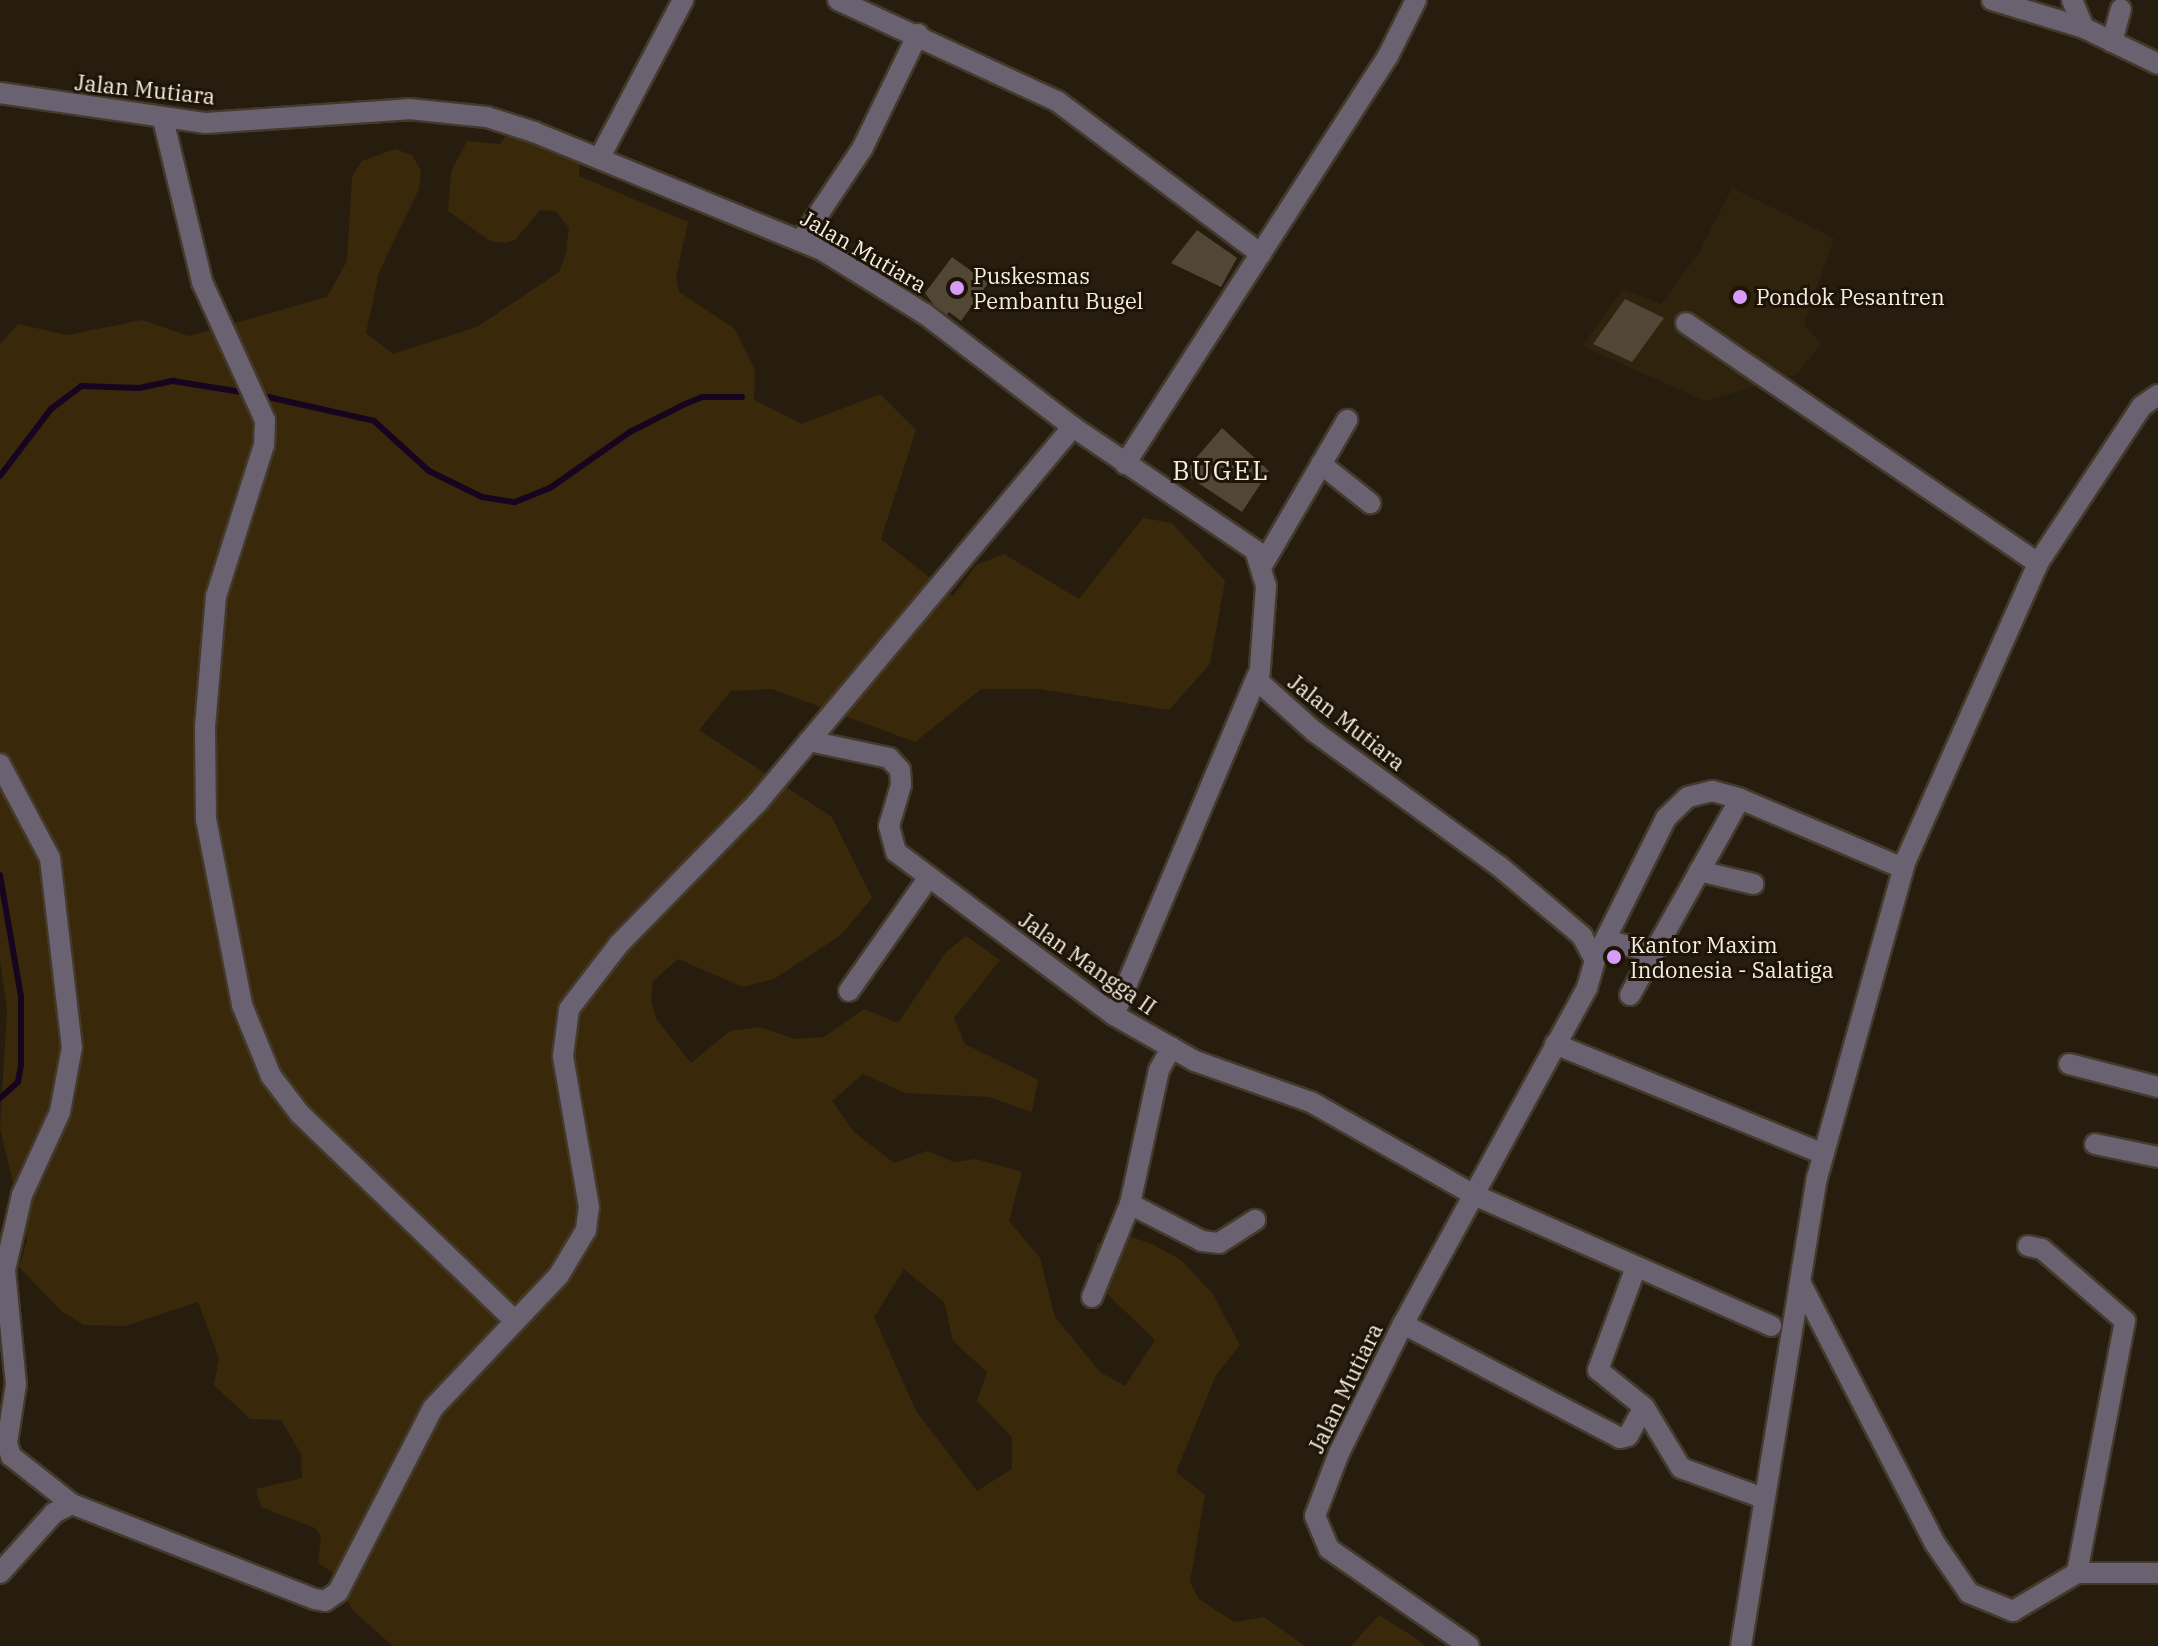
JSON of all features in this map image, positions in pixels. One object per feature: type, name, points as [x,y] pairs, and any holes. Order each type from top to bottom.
[{"type":"street","points":[[600,157],[683,0]]},
{"type":"street","points":[[838,0],[918,34],[1057,101],[1261,254]]},
{"type":"street","points":[[1125,464],[1388,56],[1416,0]]},
{"type":"street","points":[[1992,0],[2084,28],[2158,64]]},
{"type":"street","points":[[2072,0],[2084,28]]},
{"type":"street","points":[[2112,42],[2121,9]]},
{"type":"street","points":[[801,240],[862,149],[918,34]]},
{"type":"street","name":"Jalan Mutiara","points":[[0,93],[206,123],[446,111],[487,117],[600,157],[801,240],[925,314],[1073,427],[1255,550],[1263,564],[1257,676],[1315,732],[1582,936],[1595,960],[1587,988],[1403,1324],[1334,1463],[1315,1516],[1317,1532],[1329,1549],[1469,1646]]},
{"type":"street","points":[[163,119],[202,282],[265,420],[264,445],[216,596],[205,727],[206,819],[242,1005],[271,1076],[300,1114],[512,1318]]},
{"type":"street","points":[[1686,323],[2038,563]]},
{"type":"street","points":[[1741,1646],[1763,1498],[1823,1154],[1903,868],[2038,563],[2142,406],[2157,394]]},
{"type":"street","points":[[1263,564],[1347,420]]},
{"type":"street","points":[[0,764],[50,858],[72,1047],[60,1112],[22,1195],[5,1270],[16,1384],[7,1443],[11,1456],[72,1504],[325,1601],[338,1592],[433,1408],[512,1318],[559,1275],[586,1230],[589,1207],[563,1056],[569,1009],[619,944],[809,741],[1073,427]]},
{"type":"street","points":[[1321,464],[1370,503]]},
{"type":"street","points":[[1114,1015],[1257,676]]},
{"type":"street","name":"Jalan Mangga II","points":[[809,741],[875,753],[900,770],[888,840],[929,877],[1114,1015],[1172,1047],[1311,1102],[1472,1194],[1771,1326]]},
{"type":"street","points":[[1595,960],[1609,941],[1666,818],[1688,797],[1712,791],[1740,799],[1903,868]]},
{"type":"street","points":[[1630,995],[1740,799]]},
{"type":"street","points":[[1699,871],[1753,884]]},
{"type":"street","points":[[849,991],[929,877]]},
{"type":"street","points":[[1609,941],[1653,952]]},
{"type":"street","points":[[1555,1044],[1823,1154]]},
{"type":"street","points":[[1092,1297],[1130,1204],[1159,1070],[1172,1047]]},
{"type":"street","points":[[2069,1064],[2158,1087]]},
{"type":"street","points":[[2095,1144],[2158,1157]]},
{"type":"street","points":[[1130,1204],[1202,1241],[1219,1243],[1255,1220]]},
{"type":"street","points":[[2028,1246],[2042,1249],[2125,1321],[2077,1573]]},
{"type":"street","points":[[1636,1267],[1597,1368],[1644,1407],[1681,1468],[1763,1498]]},
{"type":"street","points":[[1800,1282],[1958,1581],[1993,1608],[2013,1611],[2077,1573],[2158,1573]]},
{"type":"street","points":[[1403,1324],[1620,1438],[1628,1436],[1644,1407]]},
{"type":"street","points":[[0,1573],[54,1513],[72,1504]]},
{"type":"shaded area","points":[[511,129],[580,155],[579,176],[688,222],[676,277],[679,292],[735,329],[755,370],[754,400],[802,424],[880,394],[916,430],[881,539],[953,596],[976,565],[1004,554],[1079,599],[1143,518],[1172,523],[1225,581],[1210,664],[1169,710],[1040,689],[981,689],[915,742],[772,689],[731,691],[699,730],[832,817],[872,898],[841,935],[774,979],[743,987],[678,959],[653,981],[651,1001],[657,1020],[691,1063],[730,1031],[760,1027],[795,1039],[824,1037],[864,1009],[898,1023],[946,952],[966,936],[1000,960],[954,1018],[965,1044],[1038,1080],[1032,1112],[989,1097],[905,1093],[863,1074],[832,1101],[854,1132],[894,1163],[927,1151],[954,1162],[976,1159],[1022,1172],[1009,1221],[1040,1258],[1055,1317],[1100,1372],[1125,1386],[1155,1340],[1103,1290],[1092,1268],[1097,1243],[1128,1236],[1152,1244],[1181,1260],[1212,1293],[1240,1345],[1216,1375],[1176,1472],[1205,1495],[1190,1582],[1199,1599],[1234,1622],[1264,1617],[1305,1646],[393,1646],[353,1611],[332,1572],[318,1563],[321,1536],[315,1528],[261,1507],[256,1489],[302,1478],[301,1454],[281,1420],[250,1419],[214,1385],[219,1358],[198,1302],[125,1326],[84,1325],[61,1311],[19,1267],[27,1241],[0,1128],[7,1010],[0,959],[0,344],[18,324],[67,335],[142,320],[189,336],[327,297],[347,261],[352,177],[362,161],[395,149],[412,155],[421,171],[419,189],[379,272],[366,333],[393,354],[477,327],[559,272],[566,253],[569,228],[556,211],[540,210],[515,240],[505,243],[490,241],[448,211],[451,172],[467,141],[500,144]],"holes":[[[904,1269],[944,1302],[953,1341],[987,1372],[977,1401],[1012,1437],[1012,1469],[977,1491],[916,1411],[874,1317]]]},
{"type":"shaded area","name":"Pondok Pesantren","points":[[1732,188],[1834,238],[1804,324],[1821,344],[1797,374],[1705,401],[1582,346],[1623,289],[1661,304],[1700,251]]},
{"type":"shaded area","points":[[1379,1615],[1417,1639],[1425,1646],[1351,1646]]},
{"type":"building","points":[[1197,230],[1237,258],[1221,287],[1171,263]]},
{"type":"building","name":"Puskesmas Pembantu Bugel","points":[[952,257],[988,283],[961,321],[949,312],[944,319],[925,293]]},
{"type":"building","points":[[1625,299],[1664,318],[1632,362],[1593,344]]},
{"type":"building","points":[[1222,428],[1269,471],[1242,512],[1183,473]]},
{"type":"waterway","points":[[0,476],[51,409],[81,386],[139,388],[173,381],[247,393]]},
{"type":"waterway","points":[[259,395],[374,421],[429,471],[482,497],[515,502],[550,488],[630,432],[685,404],[702,397],[742,397]]},
{"type":"waterway","points":[[0,875],[21,996],[21,1065],[18,1082],[0,1098]]},
{"type":"place","name":"Puskesmas Pembantu Bugel","points":[[957,288]]},
{"type":"place","name":"Pondok Pesantren","points":[[1740,297]]},
{"type":"place","name":"Kantor Maxim Indonesia - Salatiga","points":[[1614,957]]},
{"type":"district","name":"BUGEL","points":[[1221,471]]}]
